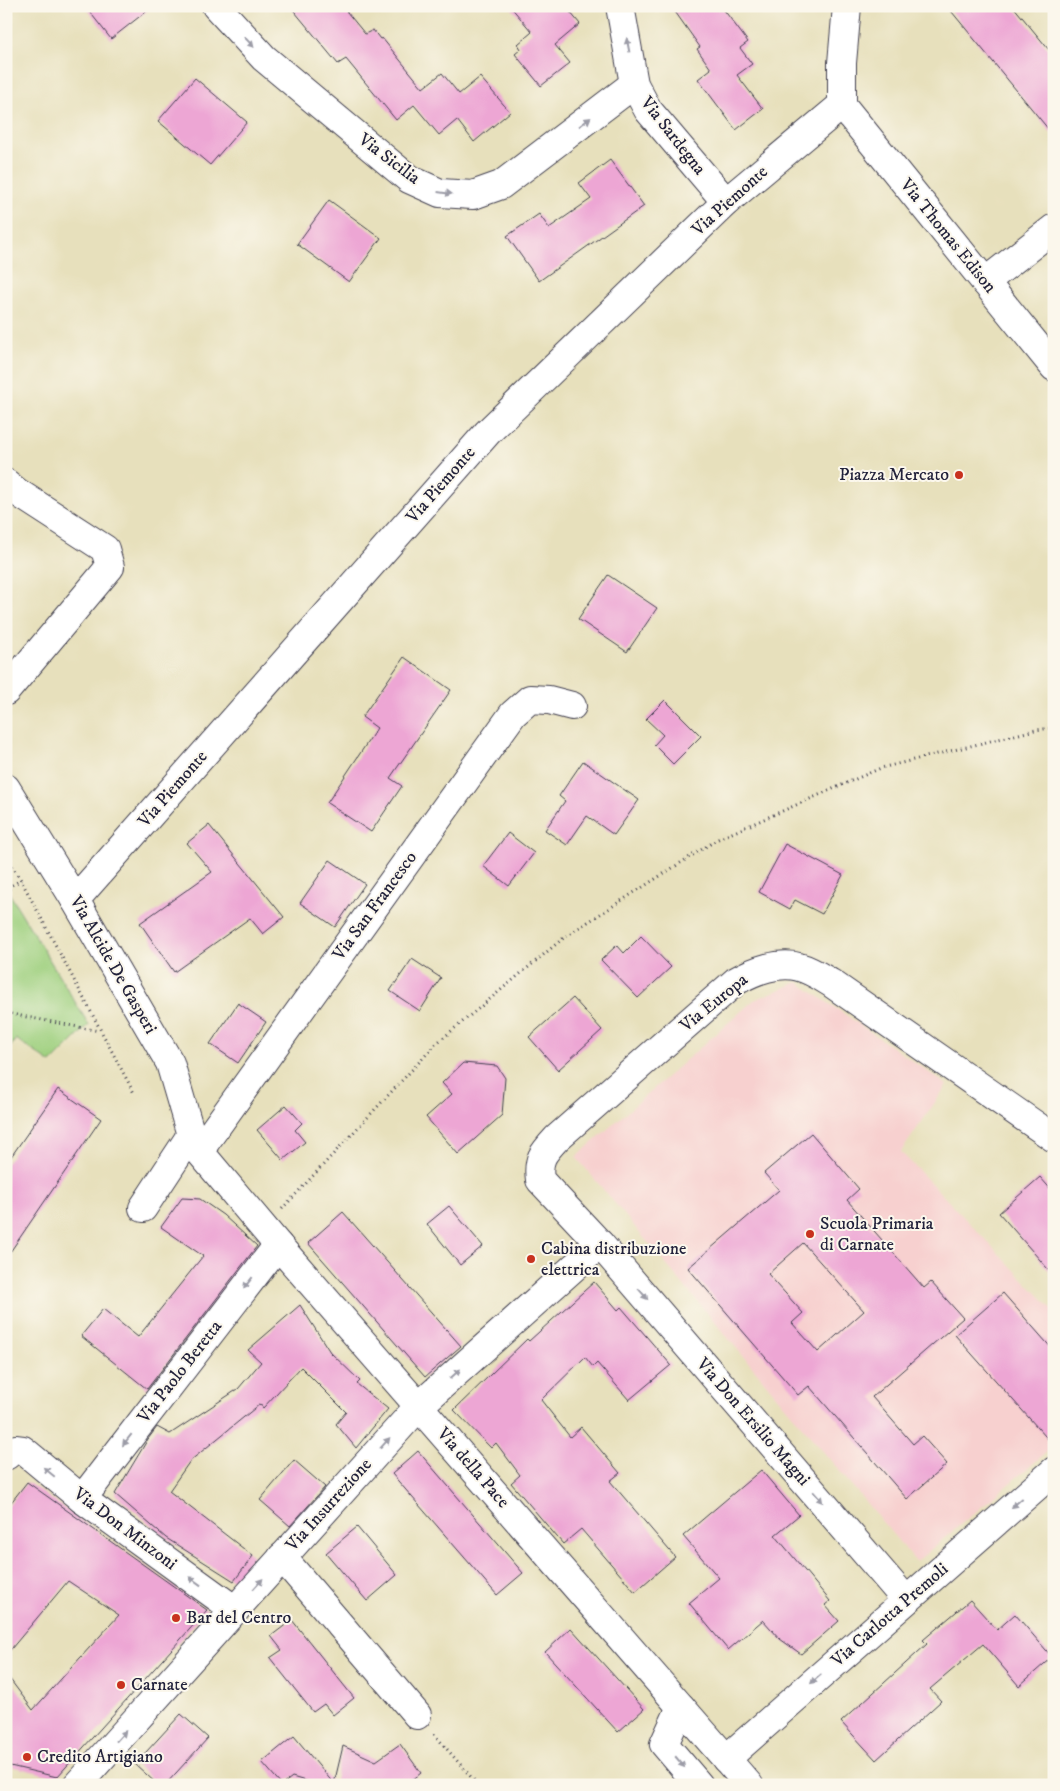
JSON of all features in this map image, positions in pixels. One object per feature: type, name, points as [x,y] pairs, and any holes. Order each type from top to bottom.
[{"type":"street","name":"Via Sicilia","points":[[216,6],[264,58],[356,135],[409,179],[440,193],[473,195],[501,185],[634,84]]},
{"type":"street","name":"Via Sardegna","points":[[620,6],[634,84],[648,110],[726,202]]},
{"type":"street","points":[[842,105],[842,63],[847,6]]},
{"type":"street","name":"Via Piemonte","points":[[75,900],[488,432],[726,202],[842,105]]},
{"type":"street","name":"Via Thomas Edison","points":[[842,105],[1054,367]]},
{"type":"street","points":[[985,282],[1054,228]]},
{"type":"street","points":[[6,483],[105,549],[110,567],[6,691]]},
{"type":"street","name":"Via San Francesco","points":[[195,1143],[513,714],[530,699],[549,700],[572,706]]},
{"type":"street","name":"Via Alcide De Gasperi","points":[[6,788],[75,900],[170,1063],[195,1143]]},
{"type":"street","name":"Via Europa","points":[[600,1244],[540,1180],[538,1166],[541,1158],[547,1148],[557,1138],[736,981],[750,973],[786,965],[799,966],[812,972],[1054,1138]]},
{"type":"street","points":[[143,1208],[195,1143]]},
{"type":"street","name":"Via della Pace","points":[[195,1143],[271,1236],[749,1785]]},
{"type":"street","name":"Via Paolo Beretta","points":[[82,1499],[271,1236]]},
{"type":"street","name":"Via Insurrezione","points":[[77,1785],[419,1406],[600,1244]]},
{"type":"street","name":"Via Don Ersilio Magni","points":[[600,1244],[906,1600]]},
{"type":"street","name":"Via Don Minzoni","points":[[9,1451],[23,1450],[82,1499],[235,1610]]},
{"type":"street","name":"Via Carlotta Premoli","points":[[726,1758],[1054,1471]]},
{"type":"street","points":[[282,1557],[417,1715]]},
{"type":"street","points":[[681,1707],[664,1744],[699,1785]]},
{"type":"path","points":[[271,1236],[437,1043],[574,930],[718,839],[881,768],[1035,730],[1054,728]]},
{"type":"path","points":[[6,858],[21,880],[134,1093]]},
{"type":"path","points":[[6,893],[12,884],[21,880]]},
{"type":"path","points":[[6,1013],[100,1031]]},
{"type":"path","points":[[417,1715],[478,1785]]},
{"type":"shaded area","name":"Scuola Primaria di Carnate","points":[[798,982],[947,1085],[901,1152],[1054,1311],[1054,1446],[916,1562],[576,1157],[754,1000]]},
{"type":"green space","points":[[6,888],[89,1025],[51,1063],[16,1039],[6,1053]]},
{"type":"building","points":[[85,6],[153,6],[111,39]]},
{"type":"building","points":[[290,6],[342,6],[365,34],[373,30],[380,39],[382,38],[423,88],[442,73],[459,94],[480,77],[510,112],[474,142],[457,120],[439,135],[414,105],[396,120],[346,59],[338,64]]},
{"type":"building","points":[[510,6],[565,6],[580,24],[555,45],[570,63],[541,86],[515,54],[521,49],[518,44],[532,32]]},
{"type":"building","points":[[671,6],[721,6],[748,42],[740,48],[752,64],[737,75],[763,109],[736,130],[698,79],[711,69],[697,49],[700,47]]},
{"type":"building","points":[[947,6],[1013,6],[1054,56],[1054,136]]},
{"type":"building","points":[[195,78],[247,122],[210,165],[158,121]]},
{"type":"building","points":[[610,160],[644,206],[539,281],[507,236],[539,214],[549,228],[591,199],[579,183]]},
{"type":"building","points":[[329,200],[381,238],[349,282],[297,244]]},
{"type":"building","points":[[608,575],[657,608],[627,652],[578,619]]},
{"type":"building","points":[[404,657],[451,690],[390,778],[402,786],[371,832],[327,803],[377,728],[362,717]]},
{"type":"building","points":[[665,700],[701,736],[673,764],[654,745],[663,735],[646,719]]},
{"type":"building","points":[[583,761],[639,800],[614,835],[587,816],[567,845],[545,830],[565,801],[559,796]]},
{"type":"building","points":[[209,825],[284,917],[263,934],[250,918],[174,972],[140,923],[212,872],[187,843]]},
{"type":"building","points":[[508,833],[534,853],[509,886],[483,866]]},
{"type":"building","points":[[785,844],[843,875],[822,914],[795,900],[790,909],[759,892]]},
{"type":"building","points":[[330,860],[365,884],[335,927],[300,903]]},
{"type":"building","points":[[641,936],[671,967],[638,998],[601,960],[617,945],[624,953]]},
{"type":"building","points":[[412,959],[441,978],[420,1011],[390,991]]},
{"type":"building","points":[[573,998],[602,1030],[558,1070],[529,1037]]},
{"type":"building","points":[[238,1003],[266,1022],[238,1063],[210,1044]]},
{"type":"building","points":[[463,1063],[497,1066],[505,1078],[502,1115],[458,1154],[426,1117],[452,1094],[442,1083]]},
{"type":"building","points":[[58,1089],[101,1119],[6,1258],[6,1164]]},
{"type":"building","points":[[286,1105],[302,1123],[295,1130],[305,1142],[283,1160],[257,1130]]},
{"type":"building","points":[[811,1133],[859,1189],[847,1200],[924,1288],[931,1282],[963,1318],[872,1397],[913,1444],[922,1436],[947,1464],[907,1499],[809,1386],[798,1395],[688,1268],[779,1190],[764,1173]],"holes":[[[803,1243],[864,1311],[818,1352],[792,1323],[803,1313],[768,1274]]]},
{"type":"building","points":[[1040,1177],[1054,1193],[1054,1276],[999,1213]]},
{"type":"building","points":[[182,1198],[200,1199],[223,1215],[257,1246],[147,1389],[81,1336],[103,1309],[138,1337],[203,1256],[161,1227]]},
{"type":"building","points":[[449,1206],[483,1246],[460,1265],[427,1224]]},
{"type":"building","points":[[343,1212],[461,1346],[425,1377],[308,1243]]},
{"type":"building","points":[[594,1282],[618,1310],[621,1307],[671,1365],[629,1400],[597,1363],[593,1367],[585,1357],[541,1400],[570,1437],[581,1427],[620,1473],[610,1481],[675,1557],[635,1592],[581,1529],[563,1544],[511,1483],[520,1475],[496,1443],[491,1448],[454,1410],[527,1339],[529,1341]]},
{"type":"building","points":[[1003,1293],[1054,1351],[1054,1446],[955,1335]]},
{"type":"building","points":[[300,1305],[330,1352],[360,1381],[357,1384],[388,1409],[356,1448],[336,1424],[346,1412],[301,1367],[263,1408],[260,1404],[190,1461],[169,1491],[253,1556],[234,1581],[166,1538],[115,1494],[157,1427],[170,1434],[238,1389],[261,1362],[248,1350]]},
{"type":"building","points":[[418,1451],[523,1573],[497,1595],[392,1474]]},
{"type":"building","points":[[294,1460],[325,1487],[290,1526],[260,1500]]},
{"type":"building","points":[[761,1470],[799,1515],[775,1535],[830,1601],[825,1605],[839,1621],[801,1654],[780,1639],[763,1620],[728,1650],[689,1603],[719,1578],[683,1536]]},
{"type":"building","points":[[27,1482],[207,1610],[57,1777],[6,1765],[6,1674],[33,1710],[119,1615],[68,1581],[6,1655],[6,1509]]},
{"type":"building","points":[[357,1527],[397,1575],[367,1601],[326,1553]]},
{"type":"building","points":[[970,1600],[997,1630],[1015,1614],[1052,1657],[1019,1686],[983,1644],[930,1689],[941,1701],[876,1760],[841,1722],[927,1644],[923,1640]]},
{"type":"building","points":[[292,1620],[354,1698],[333,1715],[324,1704],[313,1712],[270,1658],[282,1650],[271,1636]]},
{"type":"building","points":[[571,1628],[644,1709],[618,1732],[545,1652]]},
{"type":"building","points":[[181,1714],[208,1738],[165,1785],[158,1785],[135,1764]]},
{"type":"building","points":[[294,1736],[334,1784],[343,1746],[376,1761],[400,1744],[421,1773],[406,1785],[319,1785],[292,1777],[282,1785],[262,1762]]},
{"type":"place","name":"Piazza Mercato","points":[[959,475]]},
{"type":"place","name":"Scuola Primaria di Carnate","points":[[810,1234]]},
{"type":"place","name":"Cabina distribuzione elettrica","points":[[531,1259]]},
{"type":"place","name":"Bar del Centro","points":[[176,1618]]},
{"type":"place","name":"Carnate","points":[[121,1685]]},
{"type":"place","name":"Credito Artigiano","points":[[27,1757]]}]
